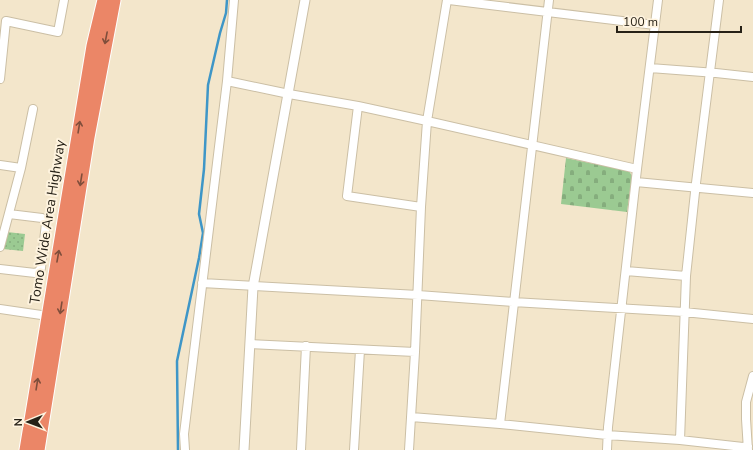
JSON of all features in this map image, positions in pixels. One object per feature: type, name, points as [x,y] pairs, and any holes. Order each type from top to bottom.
[{"type":"highway","name":"Tomo Wide Area Highway","points":[[26,450],[93,46],[104,0]]},
{"type":"highway","name":"Tomo Wide Area Highway","points":[[38,450],[88,137],[114,0]]},
{"type":"street","points":[[0,78],[6,21],[58,32],[64,0]]},
{"type":"street","points":[[185,450],[184,434],[227,82],[234,0]]},
{"type":"street","points":[[244,450],[253,287],[305,0]]},
{"type":"street","points":[[409,450],[418,295],[421,207],[427,121],[448,0],[655,25]]},
{"type":"street","points":[[500,424],[549,0]]},
{"type":"street","points":[[607,450],[607,436],[637,170],[658,0]]},
{"type":"street","points":[[680,440],[686,276],[695,188],[719,0]]},
{"type":"street","points":[[650,68],[753,77]]},
{"type":"street","points":[[227,82],[358,106],[637,170]]},
{"type":"street","points":[[358,106],[347,196],[421,207]]},
{"type":"street","points":[[0,247],[1,236],[9,214],[21,168],[33,109]]},
{"type":"street","points":[[0,166],[21,168]]},
{"type":"street","points":[[636,182],[753,193]]},
{"type":"street","points":[[0,269],[35,273],[41,268],[46,223],[45,220],[42,218],[9,214]]},
{"type":"street","points":[[626,271],[686,276]]},
{"type":"street","points":[[202,283],[684,312],[753,319]]},
{"type":"street","points":[[0,309],[48,316]]},
{"type":"street","points":[[250,344],[415,352]]},
{"type":"street","points":[[301,450],[306,346]]},
{"type":"street","points":[[354,450],[360,350]]},
{"type":"street","points":[[411,417],[500,424],[607,436],[680,440],[748,448],[746,402],[753,376]]},
{"type":"green space","points":[[566,158],[629,171],[632,176],[627,212],[561,204]]},
{"type":"green space","points":[[7,232],[25,234],[23,251],[3,249]]},
{"type":"waterway","points":[[178,450],[177,361],[203,233],[199,214],[204,169],[208,85],[226,13],[227,0]]}]
